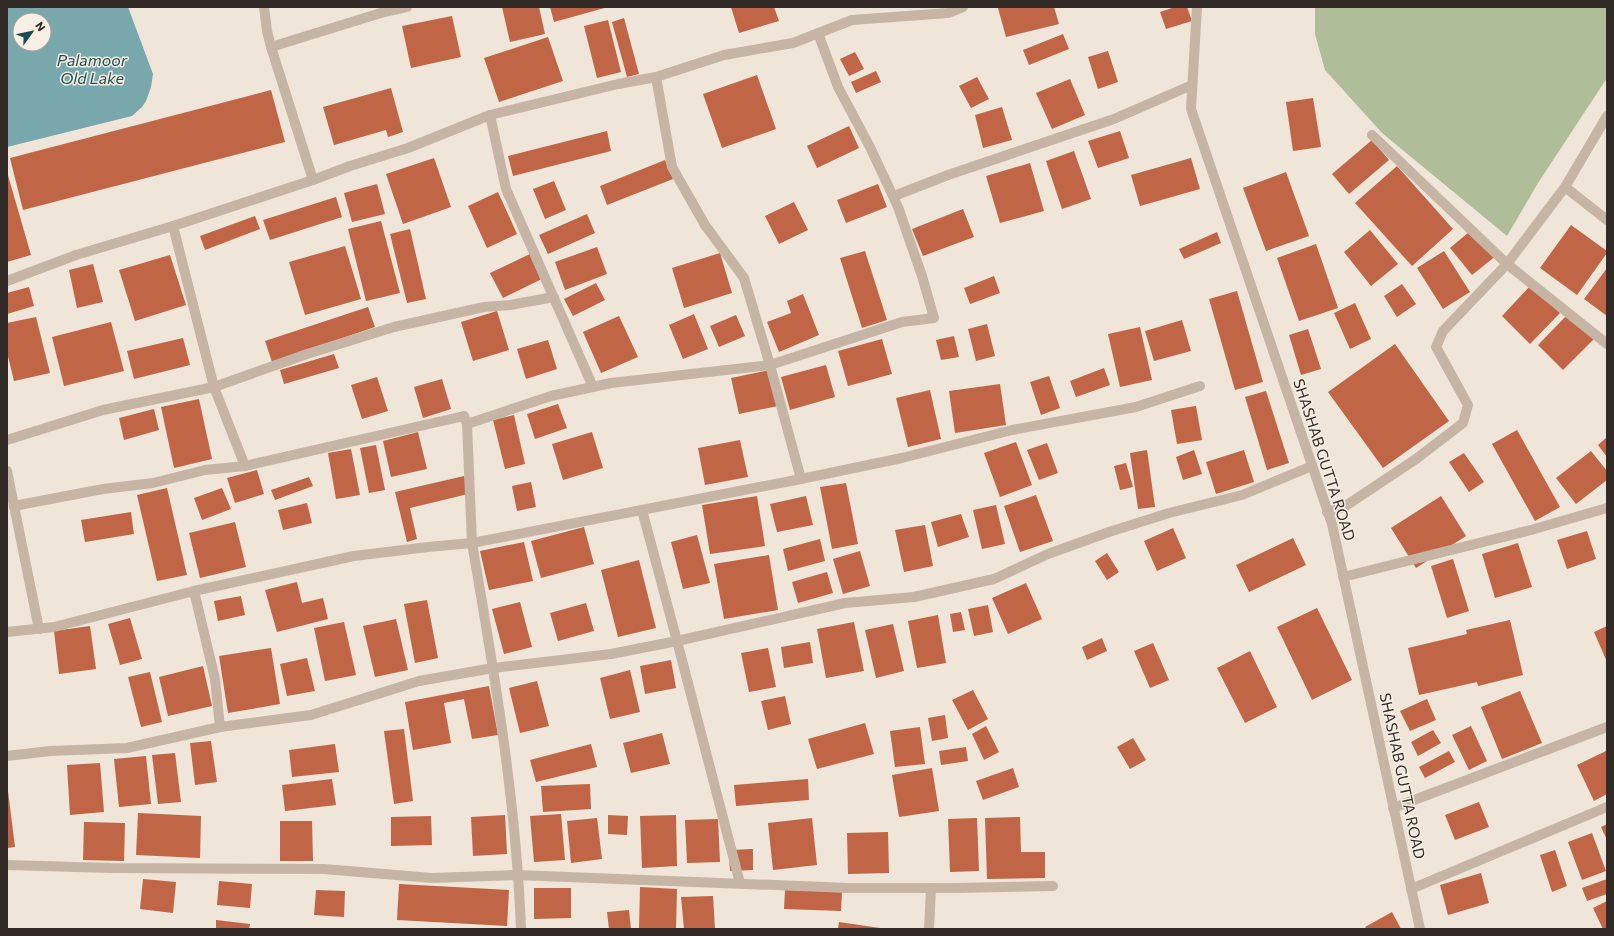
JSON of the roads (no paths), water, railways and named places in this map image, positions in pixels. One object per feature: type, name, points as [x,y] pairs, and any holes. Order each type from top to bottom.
[{"type":"street","points":[[264,7],[271,47],[313,180]]},
{"type":"street","points":[[271,47],[384,12],[407,7]]},
{"type":"street","points":[[7,281],[76,255],[173,226],[408,148],[490,115],[656,77],[724,55],[793,43],[852,20],[948,13],[963,7]]},
{"type":"street","name":"SHASHAB GUTTA ROAD","points":[[1197,7],[1191,108],[1332,524],[1420,929]]},
{"type":"street","points":[[467,424],[550,396],[618,382],[770,365],[902,322],[934,318],[922,276],[894,196],[838,87],[818,33]]},
{"type":"street","points":[[656,77],[672,168],[705,225],[744,278],[770,365],[801,479]]},
{"type":"street","points":[[894,196],[956,173],[1068,136],[1114,119],[1192,85]]},
{"type":"street","points":[[490,115],[506,189],[593,387]]},
{"type":"street","points":[[1327,512],[1344,507],[1416,459],[1463,423],[1468,406],[1436,347],[1443,331],[1507,264],[1565,187],[1607,116]]},
{"type":"street","points":[[1372,135],[1507,264],[1607,344]]},
{"type":"street","points":[[1565,187],[1607,220]]},
{"type":"street","points":[[173,226],[214,387],[245,466]]},
{"type":"street","points":[[7,440],[103,410],[214,387],[307,354],[394,327],[484,307],[510,305],[554,297]]},
{"type":"street","points":[[7,632],[54,626],[194,591],[354,556],[428,546],[472,543],[801,479],[902,458],[1012,430],[1136,407],[1200,386]]},
{"type":"street","points":[[14,506],[103,490],[153,483],[205,470],[245,466],[464,416],[467,424],[472,543],[493,668],[510,786],[521,929]]},
{"type":"street","points":[[7,756],[50,751],[127,748],[220,727],[311,715],[419,681],[493,668],[611,654],[677,641],[845,603],[914,598],[994,579],[1048,554],[1109,532],[1169,513],[1242,495],[1312,466]]},
{"type":"street","points":[[7,471],[39,629]]},
{"type":"street","points":[[1343,577],[1531,530],[1607,508]]},
{"type":"street","points":[[642,510],[740,883]]},
{"type":"street","points":[[194,591],[215,679],[220,727]]},
{"type":"street","points":[[1394,808],[1607,727]]},
{"type":"street","points":[[1411,889],[1607,807]]},
{"type":"street","points":[[7,865],[110,868],[324,869],[432,878],[518,875],[849,888],[1053,886]]},
{"type":"street","points":[[929,929],[931,888]]},
{"type":"water","name":"Palamoor Old Lake","points":[[7,7],[128,7],[153,74],[151,87],[146,101],[132,116],[7,147]]}]
